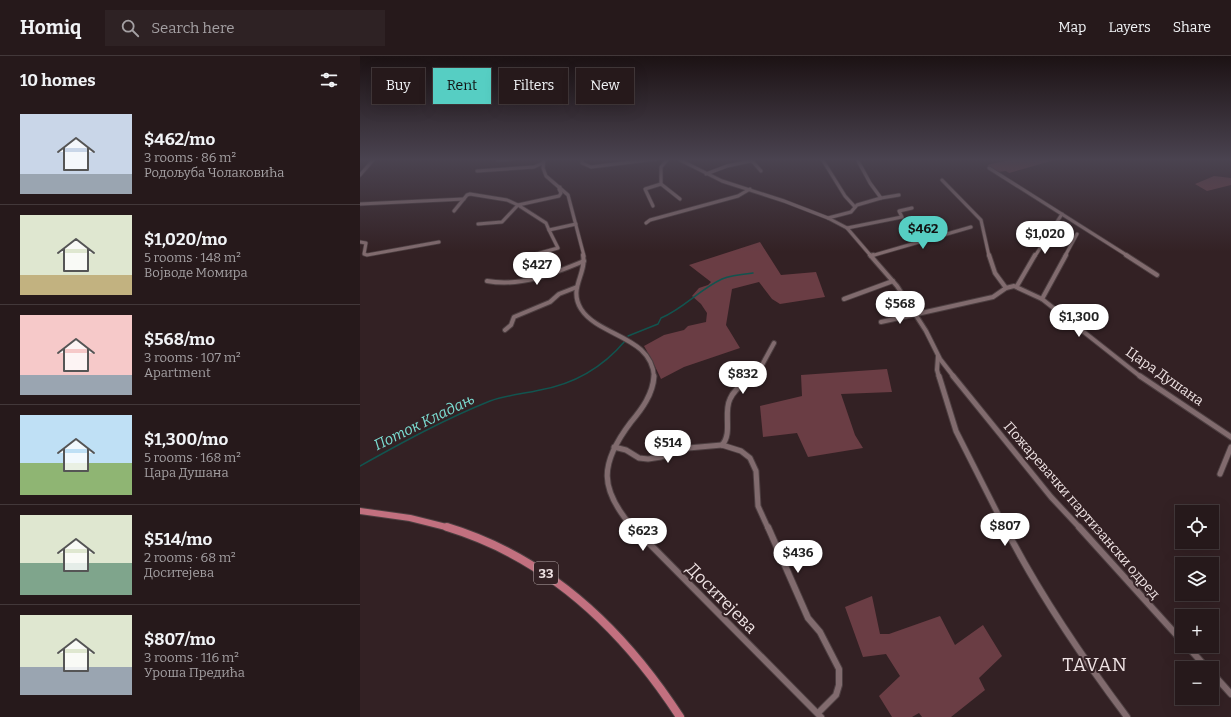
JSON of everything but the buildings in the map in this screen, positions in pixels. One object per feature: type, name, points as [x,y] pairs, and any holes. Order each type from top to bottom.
[{"type":"main road","name":"33","points":[[360,511],[404,517],[453,529],[493,545],[538,568],[582,602],[621,640],[662,689],[680,717]]},
{"type":"street","points":[[478,224],[502,222],[518,205],[559,196],[561,194],[559,190]]},
{"type":"street","points":[[505,330],[511,325],[514,317],[550,302],[562,292],[577,287],[584,261],[568,195],[563,190]]},
{"type":"street","points":[[645,190],[653,206]]},
{"type":"street","points":[[668,190],[680,199]]},
{"type":"street","points":[[646,223],[650,220],[738,196],[749,190]]},
{"type":"street","name":"Пожаревачки партизански одред","points":[[752,190],[828,218],[847,228],[893,281],[915,313],[938,354],[998,433],[1050,497],[1175,633]]},
{"type":"street","points":[[841,190],[855,207]]},
{"type":"street","points":[[875,190],[881,198]]},
{"type":"street","points":[[952,190],[981,220],[984,226],[987,247],[992,265],[996,275],[1006,288]]},
{"type":"street","points":[[1024,190],[1157,275]]},
{"type":"street","points":[[454,211],[464,199],[471,194],[507,200],[518,205],[546,224],[558,248],[529,256]]},
{"type":"street","points":[[828,218],[851,212],[855,210],[855,207],[864,202],[899,195]]},
{"type":"street","points":[[360,204],[464,199]]},
{"type":"street","points":[[847,228],[902,217],[899,211],[912,208]]},
{"type":"street","points":[[881,322],[915,313],[993,297],[1006,288],[1017,286],[1048,234],[1062,214]]},
{"type":"street","points":[[549,230],[576,224]]},
{"type":"street","points":[[871,256],[971,227]]},
{"type":"street","points":[[1042,299],[1077,234]]},
{"type":"street","points":[[360,242],[366,243],[364,254],[366,255],[439,242]]},
{"type":"street","points":[[487,281],[501,284],[514,283],[555,273],[584,261]]},
{"type":"street","points":[[844,300],[893,281]]},
{"type":"street","name":"Цара Душана","points":[[1017,286],[1042,299],[1151,385],[1231,437]]},
{"type":"street","name":"Доситејева","points":[[577,287],[576,296],[581,309],[594,321],[627,340],[645,354],[653,369],[654,384],[646,402],[614,447],[607,472],[610,493],[623,518],[820,715]]},
{"type":"street","points":[[722,445],[727,436],[727,410],[729,400],[736,390],[763,364],[774,343]]},
{"type":"street","points":[[938,354],[937,370],[956,432],[1022,561],[1089,666],[1127,717]]},
{"type":"street","points":[[614,447],[626,450],[639,458],[648,459],[661,457],[688,448],[722,445],[741,451],[750,458],[756,471],[758,506],[762,516],[808,618],[820,632],[839,669],[839,685],[836,695],[820,715]]},
{"type":"street","points":[[1220,474],[1231,447]]},
{"type":"street","points":[[1193,653],[1201,661]]},
{"type":"street","points":[[1219,681],[1231,694]]},
{"type":"shaded area","points":[[760,242],[781,275],[816,272],[825,297],[780,304],[772,299],[759,282],[732,289],[726,325],[740,348],[684,367],[661,379],[644,346],[664,335],[684,330],[688,326],[706,322],[707,313],[701,304],[692,296],[699,288],[708,285],[711,282],[689,265]]},
{"type":"shaded area","points":[[887,369],[892,392],[841,394],[855,435],[863,448],[808,457],[797,433],[763,437],[760,406],[802,396],[801,375]]},
{"type":"shaded area","points":[[872,596],[880,634],[889,634],[940,616],[955,645],[983,625],[1002,656],[979,678],[985,690],[951,717],[922,717],[919,713],[912,717],[892,717],[879,696],[900,676],[886,654],[863,657],[845,607]]},
{"type":"waterway","name":"Поток Кладањ","points":[[628,336],[658,324],[661,318],[677,310],[714,283],[733,276],[753,273]]},
{"type":"waterway","name":"Поток Кладањ","points":[[360,466],[440,423],[490,401],[553,387],[576,379],[607,359],[625,341]]},
{"type":"district","name":"TAVAN","points":[[1095,664]]}]
